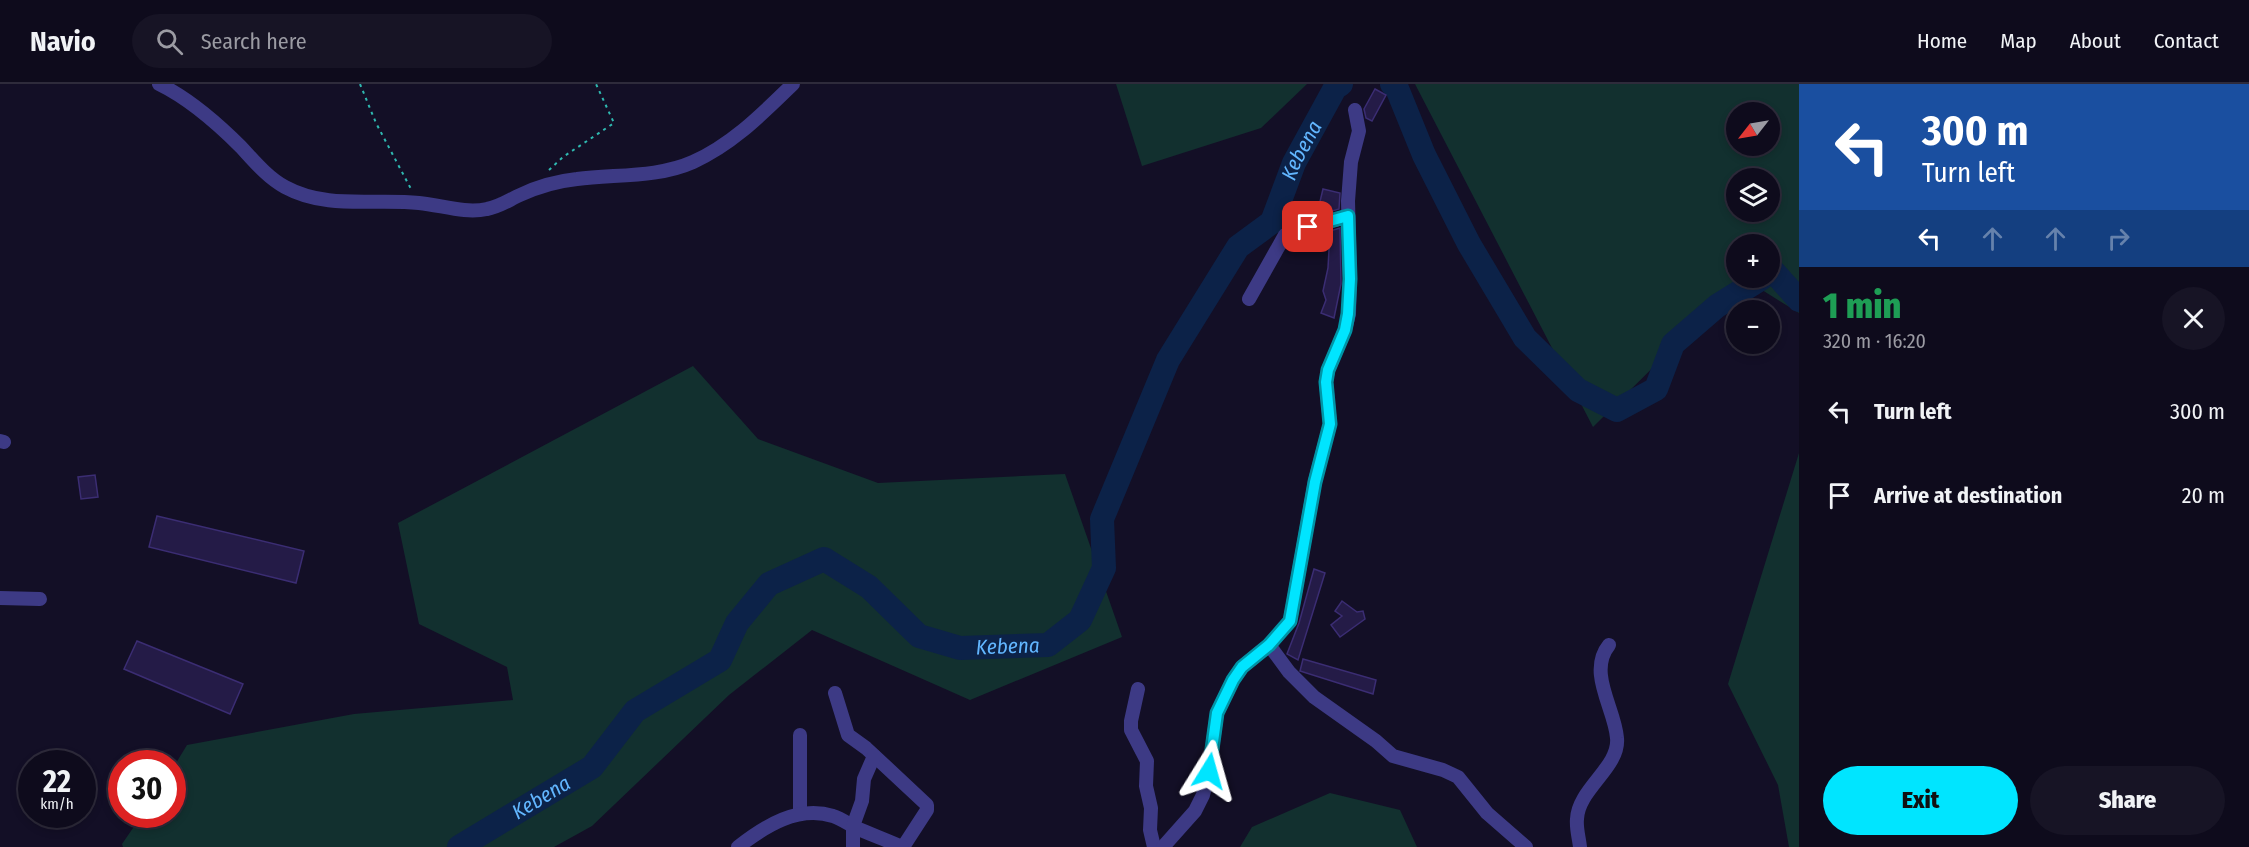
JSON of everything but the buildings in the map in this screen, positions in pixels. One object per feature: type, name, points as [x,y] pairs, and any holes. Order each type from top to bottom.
[{"type":"street","points":[[159,84],[172,90],[206,114],[283,186],[321,200],[419,202],[470,210],[485,210],[557,182],[656,173],[692,163],[748,127],[793,84]]},
{"type":"street","points":[[1163,847],[1195,811],[1203,795],[1209,771],[1217,713],[1233,680],[1242,667],[1269,645],[1290,621],[1315,482],[1330,424],[1326,382],[1328,370],[1345,330],[1348,314],[1349,176],[1359,131],[1355,110]]},
{"type":"street","points":[[1249,299],[1285,235],[1348,216]]},
{"type":"street","points":[[0,598],[40,599]]},
{"type":"street","points":[[1269,645],[1289,672],[1314,697],[1393,756],[1443,770],[1458,777],[1487,813],[1526,847]]},
{"type":"street","points":[[1580,847],[1577,818],[1582,801],[1616,751],[1617,738],[1602,681],[1600,662],[1602,654],[1609,645]]},
{"type":"street","points":[[1138,689],[1131,730],[1147,761],[1146,786],[1154,847]]},
{"type":"street","points":[[738,847],[773,824],[800,813],[820,813],[835,816],[902,847],[927,810],[927,805],[866,748],[848,735],[835,693]]},
{"type":"street","points":[[800,735],[800,813]]},
{"type":"street","points":[[853,847],[853,826],[862,801],[864,779],[874,756]]},
{"type":"path","points":[[360,84],[376,123],[419,202]]},
{"type":"path","points":[[547,172],[563,157],[615,123],[596,84]]},
{"type":"green space","points":[[1116,84],[1307,84],[1261,128],[1142,166]]},
{"type":"green space","points":[[1415,84],[1799,84],[1799,313],[1759,288],[1780,288],[1780,234],[1726,234],[1726,288],[1733,288],[1593,427]]},
{"type":"green space","points":[[693,366],[758,439],[878,483],[1065,474],[1122,637],[970,700],[812,630],[729,695],[592,826],[554,847],[123,847],[122,844],[133,828],[186,828],[186,750],[184,750],[187,745],[354,714],[513,700],[507,667],[419,624],[398,523]]},
{"type":"green space","points":[[1799,453],[1799,847],[1789,847],[1778,785],[1728,684]]},
{"type":"green space","points":[[1330,793],[1400,810],[1417,847],[1240,847],[1252,827]]},
{"type":"waterway","name":"Kebena","points":[[459,847],[592,767],[635,711],[720,660],[737,623],[769,584],[824,559],[869,587],[919,636],[960,648],[1048,645],[1080,620],[1104,568],[1102,519],[1168,360],[1238,247],[1272,222],[1294,163],[1335,88],[1341,84]]},
{"type":"waterway","name":"Kebena","points":[[1392,84],[1396,86],[1424,155],[1469,244],[1525,338],[1578,390],[1617,410],[1656,389],[1673,344],[1717,306],[1746,288]]},
{"type":"waterway","name":"Kebena","points":[[1780,279],[1799,300]]},
{"type":"route","points":[[1209,771],[1217,713],[1233,680],[1242,667],[1260,654],[1290,621],[1315,482],[1330,424],[1326,382],[1328,370],[1345,330],[1348,314],[1350,279],[1348,216],[1308,227]]}]
